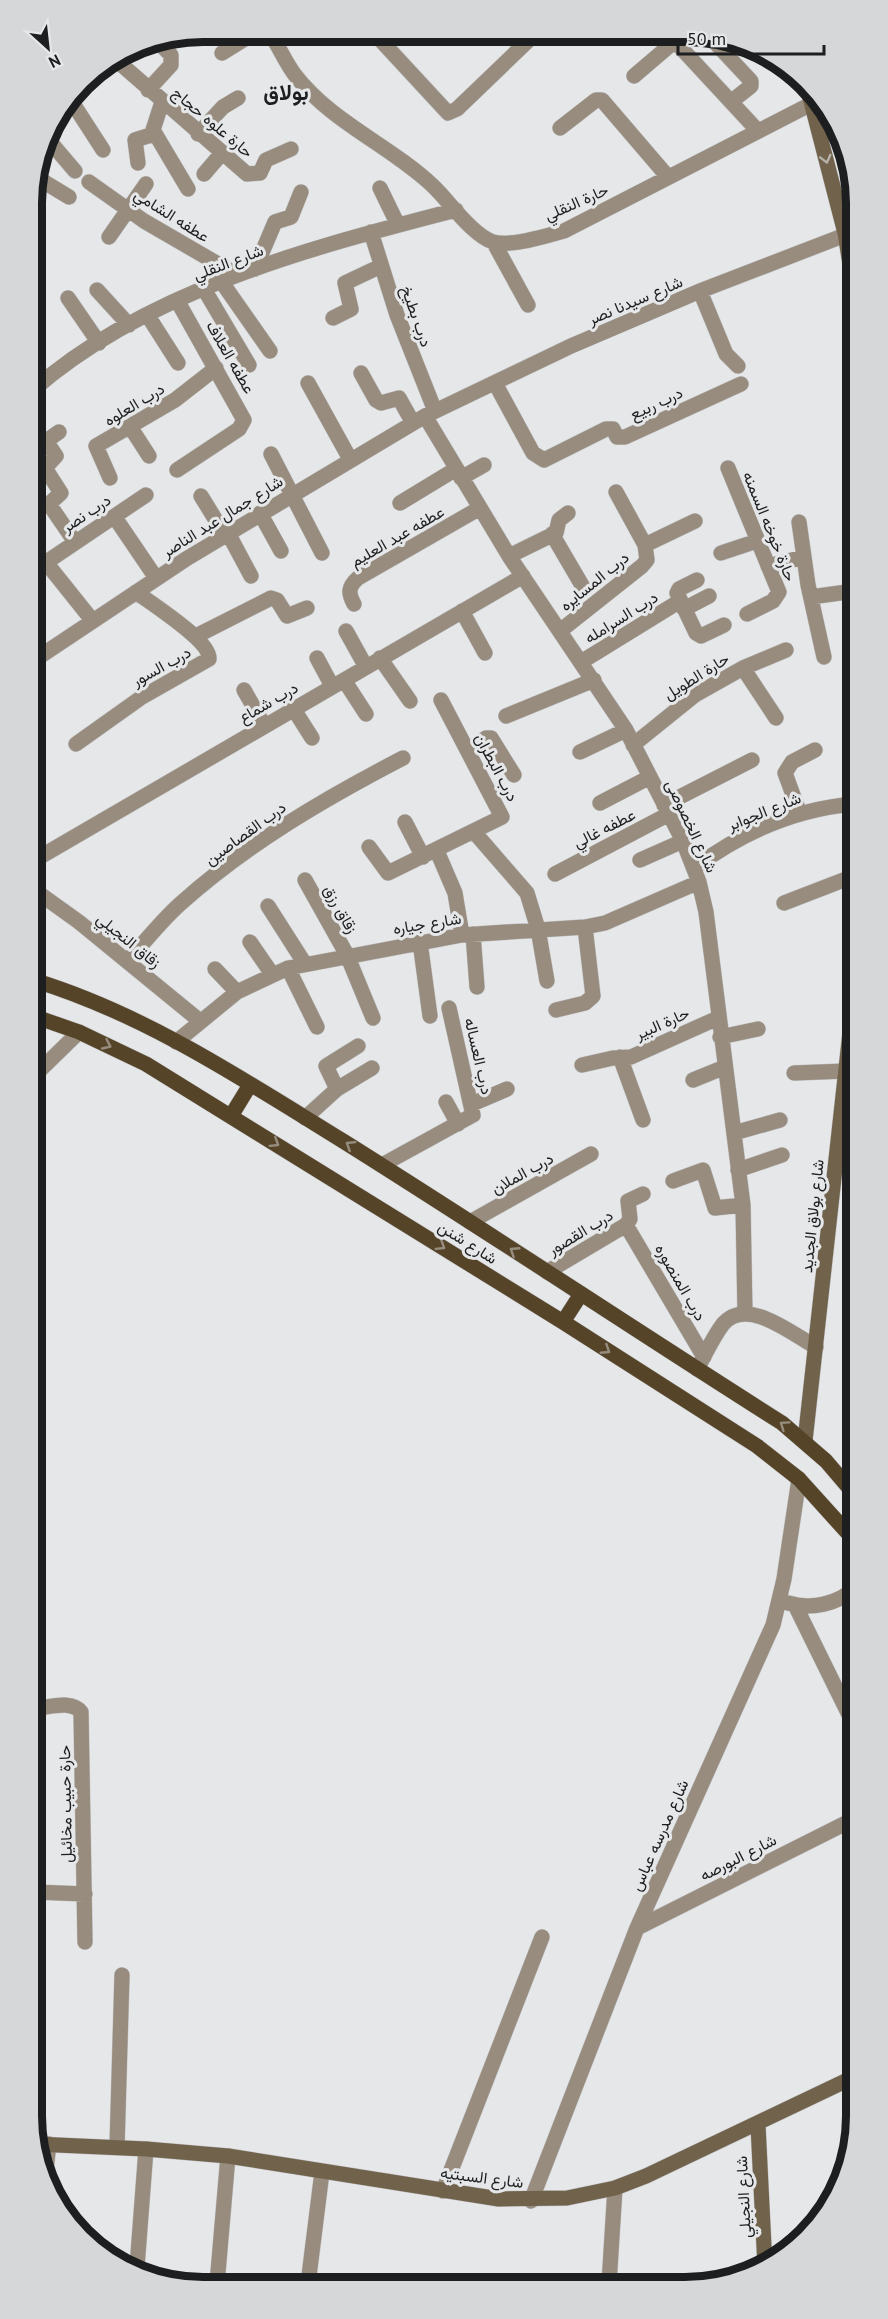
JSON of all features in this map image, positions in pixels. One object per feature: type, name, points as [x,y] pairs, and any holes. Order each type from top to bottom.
[{"type":"main road","name":"شارع شنن","points":[[42,983],[105,1007],[176,1042],[382,1165],[581,1294],[700,1363],[805,1440],[846,1485]]},
{"type":"main road","name":"شارع شنن","points":[[42,1019],[79,1032],[146,1064],[563,1322],[757,1446],[799,1479],[846,1531]]},
{"type":"main road","points":[[231,1116],[250,1085]]},
{"type":"main road","points":[[563,1322],[581,1294]]},
{"type":"street","points":[[222,53],[240,42]]},
{"type":"street","points":[[278,42],[296,76],[317,96],[376,144],[401,159],[477,232],[494,243],[528,305]]},
{"type":"street","points":[[382,42],[448,113],[457,109],[527,42]]},
{"type":"street","points":[[634,76],[668,42]]},
{"type":"street","points":[[676,42],[758,131]]},
{"type":"street","points":[[717,45],[751,81],[751,86],[732,101]]},
{"type":"street","points":[[148,90],[171,65],[171,55],[163,47]]},
{"type":"street","name":"حارة علوه حجاج","points":[[121,65],[198,134],[248,174],[254,176],[260,173],[266,160],[291,149]]},
{"type":"street","points":[[198,134],[223,107],[238,98]]},
{"type":"street","points":[[560,128],[596,100],[602,100],[668,177]]},
{"type":"street","points":[[162,102],[153,126],[154,134],[188,189]]},
{"type":"street","name":"حارة النقلي","points":[[494,243],[538,238],[564,231],[811,103]]},
{"type":"street","points":[[74,106],[103,150]]},
{"type":"street","points":[[816,109],[846,222]]},
{"type":"street","points":[[138,163],[135,140],[154,134]]},
{"type":"street","points":[[55,139],[75,171]]},
{"type":"street","points":[[204,174],[222,153]]},
{"type":"street","points":[[43,181],[69,197]]},
{"type":"street","name":"عطفه الشامي","points":[[89,182],[129,211],[237,275]]},
{"type":"street","points":[[109,237],[146,184]]},
{"type":"street","points":[[380,188],[398,225]]},
{"type":"street","points":[[255,269],[275,222],[291,217],[302,192]]},
{"type":"street","name":"شارع النقلي","points":[[42,384],[99,343],[148,316],[221,281],[371,232],[456,210]]},
{"type":"street","name":"درب بطيخ","points":[[371,232],[408,344],[424,417]]},
{"type":"street","name":"شارع سيدنا نصر","points":[[424,417],[495,382],[700,291],[846,234]]},
{"type":"street","points":[[333,318],[351,309],[345,283],[381,266]]},
{"type":"street","points":[[221,281],[270,351]]},
{"type":"street","points":[[204,289],[249,365]]},
{"type":"street","points":[[97,290],[129,326]]},
{"type":"street","points":[[700,291],[726,354],[738,366]]},
{"type":"street","points":[[68,298],[99,343]]},
{"type":"street","name":"عطفه العلاف","points":[[177,470],[242,425],[242,414],[178,302]]},
{"type":"street","points":[[148,316],[178,363]]},
{"type":"street","name":"درب العلوه","points":[[110,478],[96,446],[131,428],[175,400],[216,368]]},
{"type":"street","points":[[361,373],[376,400],[381,403],[399,399],[424,417]]},
{"type":"street","name":"درب ربيع","points":[[495,382],[533,453],[544,460],[606,429],[614,429],[617,436],[625,437],[741,384]]},
{"type":"street","points":[[308,383],[350,459]]},
{"type":"street","name":"شارع جمال عبد الناصر","points":[[42,655],[226,534],[424,417]]},
{"type":"street","name":"شارع الخصوصى","points":[[424,417],[509,556],[626,730],[683,841],[696,875],[706,912],[743,1205],[746,1313]]},
{"type":"street","points":[[131,428],[149,456]]},
{"type":"street","points":[[58,432],[46,442],[56,456],[45,468],[61,493],[50,504],[75,542]]},
{"type":"street","points":[[271,454],[322,554]]},
{"type":"street","points":[[400,503],[459,474],[484,465]]},
{"type":"street","name":"حارة خوخه السمنه","points":[[728,468],[778,596],[773,601],[747,614]]},
{"type":"street","name":"درب المسايره","points":[[560,631],[642,566],[648,552],[616,492]]},
{"type":"street","name":"درب نصر","points":[[48,564],[50,559],[146,495]]},
{"type":"street","points":[[201,496],[251,576]]},
{"type":"street","name":"عطفه عبد العليم","points":[[354,604],[349,595],[350,585],[358,578],[480,508]]},
{"type":"street","points":[[260,513],[281,551]]},
{"type":"street","points":[[509,556],[558,530],[563,515],[568,513]]},
{"type":"street","points":[[645,545],[695,521]]},
{"type":"street","points":[[118,522],[156,578]]},
{"type":"street","points":[[799,522],[811,597],[824,657]]},
{"type":"street","points":[[552,534],[583,587]]},
{"type":"street","points":[[721,553],[757,541]]},
{"type":"street","points":[[768,566],[804,557]]},
{"type":"street","points":[[42,561],[48,564],[92,620]]},
{"type":"street","name":"درب شماع","points":[[42,856],[264,724],[523,576]]},
{"type":"street","name":"درب السرامله","points":[[697,580],[679,589],[677,593],[698,635],[724,625]]},
{"type":"street","name":"درب السور","points":[[76,744],[142,697],[206,662],[210,656],[209,651],[196,636],[136,592]]},
{"type":"street","name":"حارة خوخه السمنه","points":[[811,597],[846,592]]},
{"type":"street","points":[[682,605],[709,596]]},
{"type":"street","points":[[196,636],[268,599],[277,600],[287,616],[307,608]]},
{"type":"street","name":"درب السرامله","points":[[581,662],[682,605]]},
{"type":"street","points":[[462,611],[485,653]]},
{"type":"street","points":[[346,631],[366,666]]},
{"type":"street","name":"حارة الطويل","points":[[633,745],[695,695],[743,668],[786,650]]},
{"type":"street","points":[[316,658],[366,714]]},
{"type":"street","points":[[380,658],[410,701]]},
{"type":"street","points":[[743,668],[776,718]]},
{"type":"street","points":[[506,716],[594,680]]},
{"type":"street","points":[[244,690],[264,724]]},
{"type":"street","name":"درب البطران","points":[[369,847],[388,873],[501,819],[502,815],[441,700]]},
{"type":"street","points":[[293,708],[312,738]]},
{"type":"street","points":[[580,752],[626,730]]},
{"type":"street","points":[[467,750],[486,738],[491,738],[514,775]]},
{"type":"street","points":[[800,814],[785,773],[792,762],[815,750]]},
{"type":"street","name":"درب القصاصين","points":[[127,961],[179,905],[231,862],[324,801],[403,758]]},
{"type":"street","name":"عطفه غالي","points":[[555,874],[752,760]]},
{"type":"street","points":[[600,803],[650,777]]},
{"type":"street","name":"شارع الجوابر","points":[[696,875],[716,852],[744,836],[800,814],[846,805]]},
{"type":"street","points":[[405,822],[430,854],[455,893],[467,934],[477,987]]},
{"type":"street","points":[[475,832],[527,893],[538,929],[547,981]]},
{"type":"street","points":[[640,860],[683,841]]},
{"type":"street","name":"شارع جياره","points":[[176,1042],[237,992],[288,968],[467,934],[585,927],[625,916],[696,875]]},
{"type":"street","points":[[784,903],[846,879]]},
{"type":"street","name":"زقاق رزق","points":[[305,880],[347,955],[373,1018]]},
{"type":"street","name":"زقاق النجيلي","points":[[42,896],[200,1021]]},
{"type":"street","points":[[268,906],[305,964]]},
{"type":"street","points":[[556,1010],[585,1003],[593,996],[585,927]]},
{"type":"street","points":[[250,942],[272,974]]},
{"type":"street","points":[[420,942],[430,1016]]},
{"type":"street","points":[[288,968],[317,1027]]},
{"type":"street","points":[[215,969],[237,992]]},
{"type":"street","name":"درب العساله","points":[[382,1165],[473,1115],[450,1008]]},
{"type":"street","name":"حارة البير","points":[[582,1065],[631,1057],[718,1018]]},
{"type":"street","points":[[720,1037],[758,1029]]},
{"type":"street","points":[[42,1068],[79,1032]]},
{"type":"street","points":[[337,1089],[326,1066],[358,1046]]},
{"type":"street","name":"حارة البير","points":[[620,1058],[643,1120]]},
{"type":"street","points":[[693,1080],[725,1067]]},
{"type":"street","points":[[305,1118],[337,1089],[372,1068]]},
{"type":"street","points":[[794,1073],[846,1071]]},
{"type":"street","name":"شارع بولاق الجديد","points":[[805,1440],[846,1071]]},
{"type":"street","points":[[472,1104],[507,1089]]},
{"type":"street","points":[[446,1102],[458,1124]]},
{"type":"street","points":[[734,1133],[780,1120]]},
{"type":"street","name":"درب الملان","points":[[470,1222],[591,1154]]},
{"type":"street","points":[[738,1170],[782,1155]]},
{"type":"street","points":[[673,1181],[703,1170],[715,1208],[743,1205]]},
{"type":"street","name":"درب القصور","points":[[548,1272],[626,1225],[630,1219],[628,1201],[643,1194]]},
{"type":"street","name":"درب المنصوره","points":[[626,1225],[700,1363]]},
{"type":"street","points":[[700,1363],[723,1324],[732,1317],[746,1313],[762,1318],[816,1347]]},
{"type":"street","name":"شارع مدرسه عباس","points":[[531,2201],[637,1928],[773,1625],[787,1603],[799,1479]]},
{"type":"street","points":[[787,1603],[814,1606],[832,1602],[846,1593]]},
{"type":"street","points":[[787,1603],[846,1711]]},
{"type":"street","name":"حارة حبيب مخائيل","points":[[42,1708],[74,1705],[81,1712],[85,1942]]},
{"type":"street","name":"شارع البورصه","points":[[637,1928],[846,1823]]},
{"type":"street","points":[[42,1892],[85,1894]]},
{"type":"street","points":[[443,2191],[542,1937]]},
{"type":"street","points":[[117,2147],[122,1976]]},
{"type":"street","name":"شارع السبتيه","points":[[44,2144],[117,2147],[228,2156],[443,2191],[531,2201],[567,2198],[615,2188],[758,2125],[846,2081]]},
{"type":"street","name":"شارع النجيلي","points":[[758,2125],[764,2256]]},
{"type":"street","points":[[137,2263],[146,2149]]},
{"type":"street","points":[[218,2277],[228,2156]]},
{"type":"street","points":[[309,2277],[322,2172]]},
{"type":"street","points":[[609,2277],[615,2188]]},
{"type":"district","name":"بولاق","points":[[286,92]]}]
